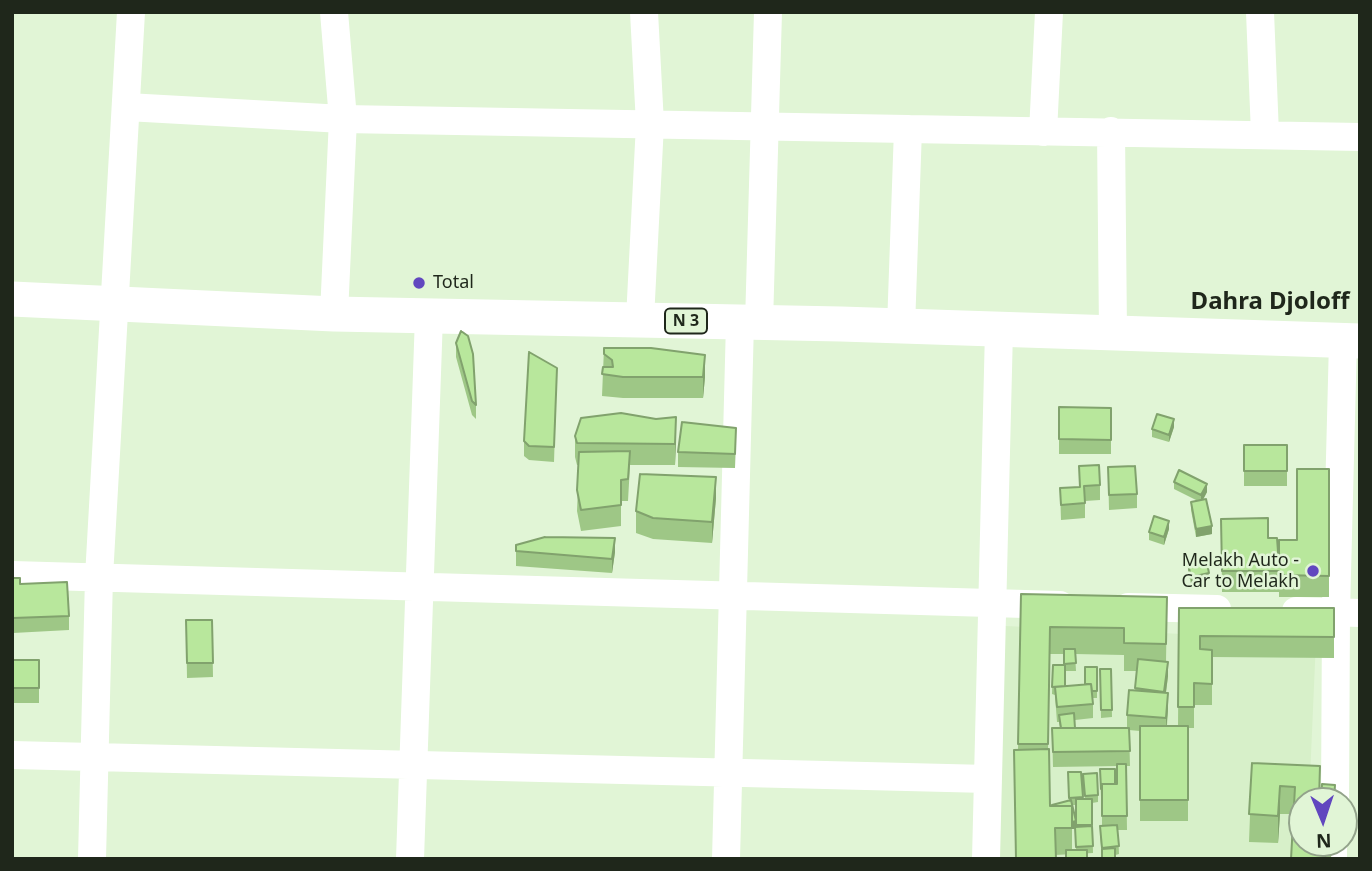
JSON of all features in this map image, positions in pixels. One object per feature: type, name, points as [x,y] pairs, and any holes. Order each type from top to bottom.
[{"type":"main road","name":"N 3","points":[[12,299],[334,314],[640,319],[1351,341]]},
{"type":"street","points":[[92,859],[99,578],[117,304],[131,12]]},
{"type":"street","points":[[334,12],[343,119],[334,314]]},
{"type":"street","points":[[640,319],[650,124],[644,12]]},
{"type":"street","points":[[726,859],[732,596],[764,127],[768,12]]},
{"type":"street","points":[[1043,132],[1049,12]]},
{"type":"street","points":[[1260,12],[1265,134]]},
{"type":"street","points":[[127,107],[343,119],[1360,136]]},
{"type":"street","points":[[901,327],[908,128]]},
{"type":"street","points":[[1111,131],[1113,332]]},
{"type":"street","points":[[410,859],[429,316]]},
{"type":"street","points":[[986,859],[999,330]]},
{"type":"street","points":[[1344,787],[1351,341]]},
{"type":"street","points":[[12,575],[1348,613]]},
{"type":"street","points":[[12,755],[988,779]]},
{"type":"shaded area","points":[[1005,626],[1316,640],[1310,787],[1288,787],[1288,857],[1306,859],[994,859]]},
{"type":"building","points":[[461,331],[468,336],[473,354],[476,405],[472,401],[456,343]]},
{"type":"building","points":[[604,348],[651,348],[705,355],[703,377],[623,377],[602,374],[603,367],[613,367],[612,360],[604,354]]},
{"type":"building","points":[[529,352],[557,368],[554,447],[529,446],[524,441]]},
{"type":"building","points":[[1059,407],[1111,408],[1111,440],[1059,439]]},
{"type":"building","points":[[621,413],[656,419],[676,417],[675,444],[577,443],[575,436],[581,418]]},
{"type":"building","points":[[1157,414],[1174,419],[1169,435],[1152,429]]},
{"type":"building","points":[[682,422],[736,428],[735,454],[678,452]]},
{"type":"building","points":[[1244,445],[1287,445],[1287,471],[1244,471]]},
{"type":"building","points":[[630,451],[628,479],[621,480],[621,505],[581,510],[577,490],[579,452]]},
{"type":"building","points":[[1099,465],[1100,485],[1084,486],[1085,503],[1061,505],[1060,488],[1080,487],[1079,466]]},
{"type":"building","points":[[1135,466],[1137,494],[1109,495],[1108,467]]},
{"type":"building","points":[[1297,469],[1329,469],[1329,576],[1279,575],[1279,571],[1222,571],[1221,519],[1268,518],[1268,538],[1277,538],[1279,565],[1279,540],[1297,540]]},
{"type":"building","points":[[1179,470],[1207,484],[1201,495],[1174,482]]},
{"type":"building","points":[[640,474],[716,477],[712,522],[653,518],[636,511]]},
{"type":"building","points":[[1206,499],[1212,526],[1196,529],[1191,502]]},
{"type":"building","points":[[1154,516],[1169,521],[1164,537],[1149,532]]},
{"type":"building","points":[[545,537],[615,538],[612,559],[516,551],[516,545]]},
{"type":"building","points":[[1206,559],[1209,573],[1191,577],[1188,564]]},
{"type":"building","points":[[12,578],[20,578],[20,584],[67,582],[69,616],[13,618]]},
{"type":"building","points":[[1021,594],[1167,597],[1166,644],[1124,643],[1124,628],[1050,627],[1048,744],[1018,744]]},
{"type":"building","points":[[1179,608],[1334,608],[1334,637],[1200,636],[1200,649],[1212,650],[1212,684],[1194,683],[1194,707],[1178,707]]},
{"type":"building","points":[[186,620],[212,620],[213,663],[187,663]]},
{"type":"building","points":[[1064,649],[1075,649],[1076,663],[1064,664]]},
{"type":"building","points":[[1138,659],[1168,662],[1164,692],[1135,688]]},
{"type":"building","points":[[12,660],[39,660],[39,688],[12,688]]},
{"type":"building","points":[[1053,665],[1065,665],[1065,686],[1052,687]]},
{"type":"building","points":[[1085,667],[1097,667],[1097,691],[1092,691],[1091,684],[1085,684]]},
{"type":"building","points":[[1100,669],[1111,669],[1112,710],[1101,710]]},
{"type":"building","points":[[1091,684],[1093,704],[1057,707],[1055,687]]},
{"type":"building","points":[[1129,690],[1168,693],[1166,718],[1127,715]]},
{"type":"building","points":[[1074,713],[1075,728],[1061,728],[1059,715]]},
{"type":"building","points":[[1140,726],[1188,726],[1188,800],[1140,800]]},
{"type":"building","points":[[1052,728],[1129,728],[1130,751],[1053,752]]},
{"type":"building","points":[[1049,749],[1050,806],[1072,806],[1072,828],[1055,828],[1056,859],[1016,859],[1014,750]]},
{"type":"building","points":[[1252,763],[1320,766],[1319,787],[1280,786],[1278,816],[1249,814]]},
{"type":"building","points":[[1117,764],[1126,764],[1127,816],[1102,816],[1102,784],[1117,784]]},
{"type":"building","points":[[1100,769],[1115,769],[1115,784],[1102,784],[1101,789]]},
{"type":"building","points":[[1068,772],[1081,772],[1083,797],[1069,798]]},
{"type":"building","points":[[1097,773],[1098,795],[1085,796],[1083,774]]},
{"type":"building","points":[[1322,784],[1335,785],[1335,787],[1322,787]]},
{"type":"building","points":[[1076,799],[1092,799],[1092,825],[1076,825]]},
{"type":"building","points":[[1071,800],[1076,821],[1072,822],[1072,806],[1052,806]]},
{"type":"building","points":[[1117,825],[1119,846],[1102,848],[1100,826]]},
{"type":"building","points":[[1092,826],[1093,846],[1076,847],[1075,827]]},
{"type":"building","points":[[1115,848],[1115,859],[1102,859],[1102,849]]},
{"type":"building","points":[[1066,850],[1087,850],[1087,859],[1066,859]]},
{"type":"building","points":[[1291,857],[1325,857],[1325,859]]},
{"type":"place","name":"Total","points":[[419,283]]},
{"type":"place","name":"Melakh Auto - Car to Melakh","points":[[1313,571]]},
{"type":"district","name":"Dahra Djoloff","points":[[1270,302]]}]
